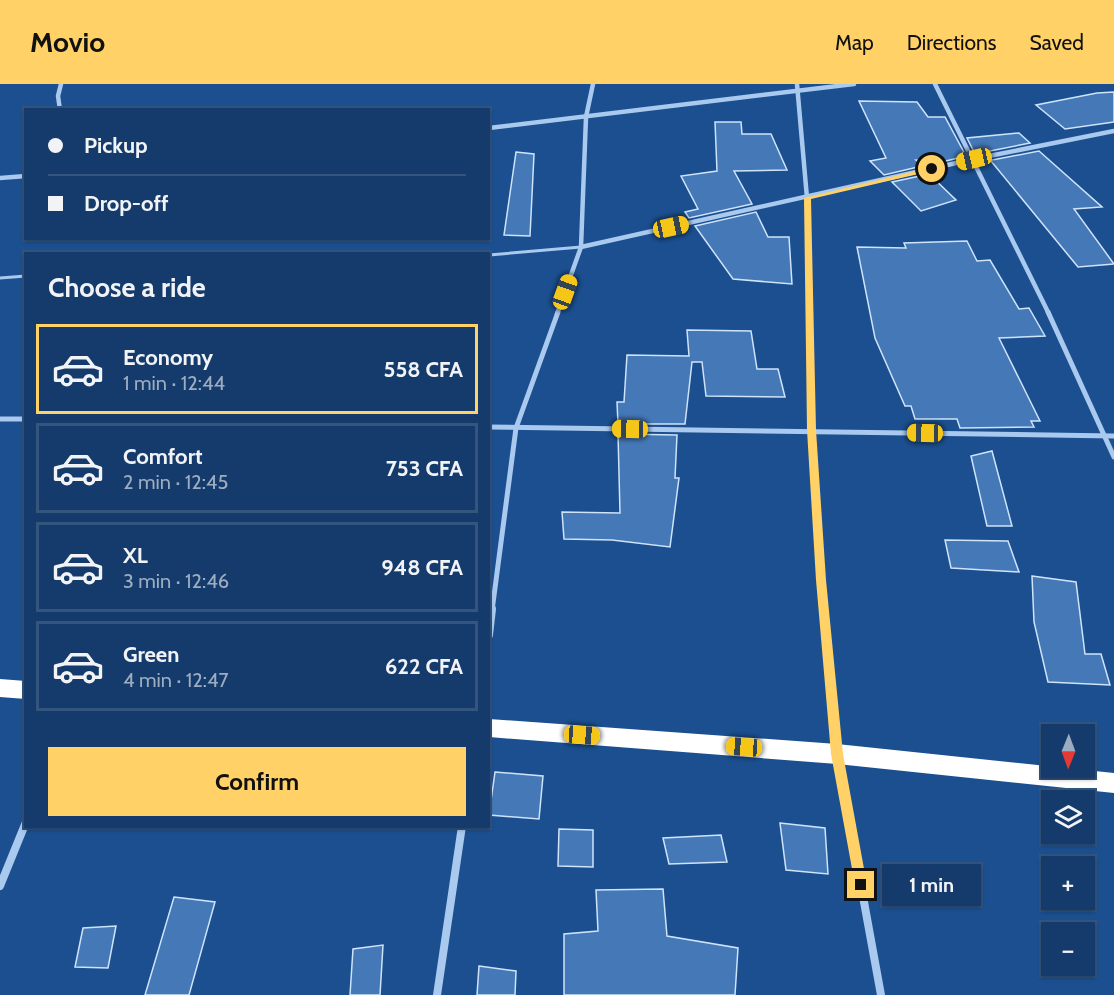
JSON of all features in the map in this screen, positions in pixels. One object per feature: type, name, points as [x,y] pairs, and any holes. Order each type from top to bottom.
[{"type":"highway","points":[[0,688],[24,690]]},
{"type":"highway","points":[[490,728],[837,754],[1114,783]]},
{"type":"street","points":[[60,108],[58,96],[61,84]]},
{"type":"street","points":[[490,628],[516,428],[581,247],[586,117],[593,84]]},
{"type":"street","points":[[798,84],[807,198],[811,430],[821,580],[837,754],[881,995]]},
{"type":"street","points":[[490,128],[854,84]]},
{"type":"street","points":[[935,84],[1033,279],[1114,457]]},
{"type":"street","points":[[581,247],[974,159],[1114,131]]},
{"type":"street","points":[[0,178],[24,176]]},
{"type":"street","points":[[0,419],[24,419]]},
{"type":"street","points":[[490,427],[1114,436]]},
{"type":"street","points":[[0,886],[24,827]]},
{"type":"street","points":[[436,995],[462,828]]},
{"type":"lane","points":[[490,255],[581,247]]},
{"type":"lane","points":[[0,279],[24,276]]},
{"type":"building","points":[[1114,92],[1114,122],[1065,129],[1036,105],[1097,93]]},
{"type":"building","points":[[859,101],[917,102],[928,117],[945,117],[966,156],[946,161],[916,160],[922,166],[884,175],[870,161],[886,158]]},
{"type":"building","points":[[715,122],[741,122],[742,134],[771,134],[787,170],[734,171],[752,204],[689,218],[685,212],[698,209],[681,176],[717,171]]},
{"type":"building","points":[[1019,133],[1030,143],[975,154],[967,138]]},
{"type":"building","points":[[1039,151],[1102,207],[1074,209],[1114,264],[1078,267],[991,161],[987,161]]},
{"type":"building","points":[[516,152],[534,154],[530,236],[504,235]]},
{"type":"building","points":[[929,174],[956,200],[921,211],[892,182]]},
{"type":"building","points":[[756,212],[768,237],[789,237],[792,284],[733,279],[695,226]]},
{"type":"building","points":[[967,241],[977,261],[990,260],[1019,309],[1029,308],[1045,336],[999,338],[1040,421],[1031,421],[1034,427],[960,428],[957,419],[915,419],[911,406],[905,406],[875,338],[857,247],[906,248],[904,243]]},
{"type":"building","points":[[687,330],[751,331],[757,369],[778,369],[785,397],[706,396],[702,362],[692,362],[685,424],[618,424],[617,402],[624,402],[627,355],[689,356]]},
{"type":"building","points":[[618,434],[677,435],[675,478],[679,478],[670,547],[612,540],[564,539],[562,512],[620,513]]},
{"type":"building","points":[[992,451],[1012,526],[987,526],[971,456]]},
{"type":"building","points":[[945,540],[1008,541],[1019,572],[951,568]]},
{"type":"building","points":[[1032,576],[1076,582],[1085,654],[1101,654],[1110,685],[1048,682],[1034,622]]},
{"type":"building","points":[[495,772],[543,776],[539,819],[490,815]]},
{"type":"building","points":[[780,823],[825,828],[828,874],[786,870]]},
{"type":"building","points":[[559,829],[593,830],[593,867],[558,866]]},
{"type":"building","points":[[721,835],[727,862],[669,864],[663,838]]},
{"type":"building","points":[[663,889],[667,936],[738,948],[735,995],[564,995],[564,934],[598,931],[596,890]]},
{"type":"building","points":[[174,897],[215,902],[189,995],[145,995]]},
{"type":"building","points":[[116,926],[108,968],[75,967],[83,928]]},
{"type":"building","points":[[383,945],[380,995],[350,995],[353,949]]},
{"type":"building","points":[[479,966],[516,971],[515,995],[477,995]]},
{"type":"route","points":[[861,885],[837,754],[821,580],[811,430],[807,198],[932,169]]}]
